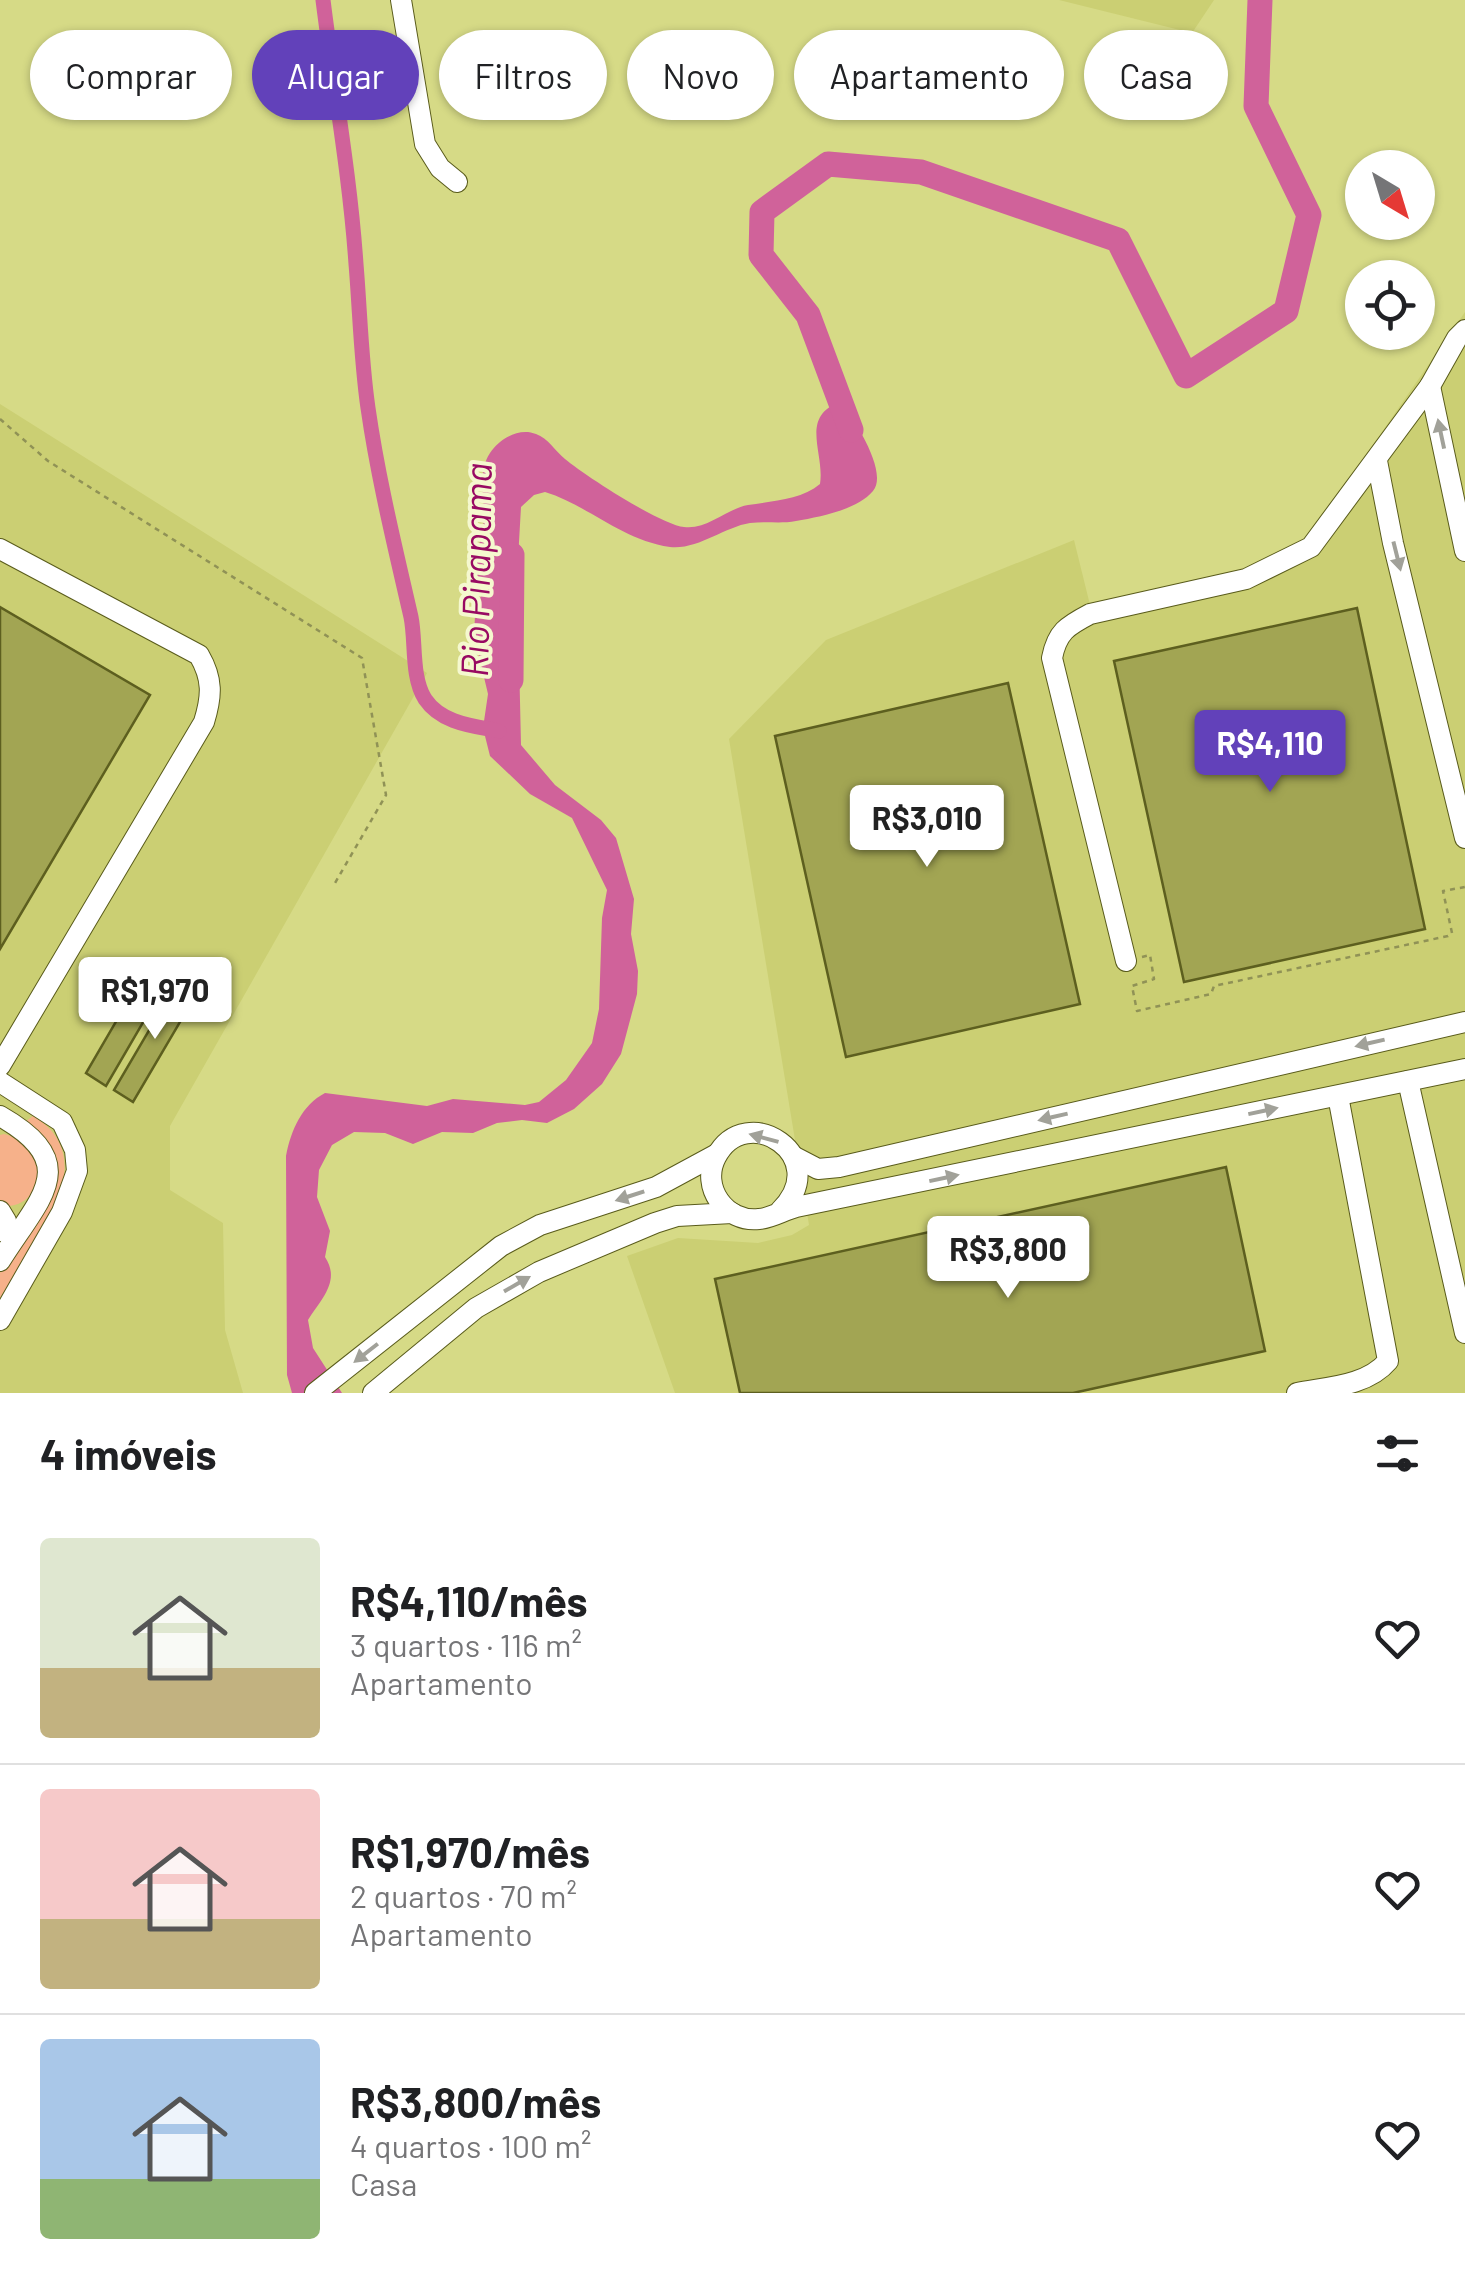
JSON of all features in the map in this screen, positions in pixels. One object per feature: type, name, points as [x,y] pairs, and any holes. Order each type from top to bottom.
[{"type":"lane","points":[[400,0],[425,144],[431,158],[457,182]]},
{"type":"lane","points":[[1126,962],[1052,658],[1055,640],[1071,624],[1090,614],[1246,579],[1312,546],[1430,386],[1465,330]]},
{"type":"lane","points":[[1430,386],[1465,551]]},
{"type":"lane","points":[[1377,460],[1465,838]]},
{"type":"lane","points":[[0,549],[199,655],[208,670],[212,695],[204,722],[0,1066]]},
{"type":"lane","points":[[315,1393],[501,1246],[581,1210],[656,1188],[750,1133],[775,1138],[793,1156],[818,1169],[839,1168],[1465,1022]]},
{"type":"lane","points":[[373,1393],[476,1308],[591,1247],[677,1216],[732,1214],[756,1220],[780,1211],[1465,1068]]},
{"type":"lane","points":[[1408,1081],[1465,1333]]},
{"type":"lane","points":[[0,1082],[62,1122],[75,1150],[77,1172],[62,1212],[0,1320]]},
{"type":"lane","points":[[1297,1393],[1366,1379],[1388,1361],[1338,1096]]},
{"type":"lane","points":[[0,1116],[30,1133],[49,1163],[48,1180],[40,1198],[0,1261]]},
{"type":"lane","points":[[717,1154],[711,1180],[714,1193],[732,1214]]},
{"type":"lane","points":[[780,1211],[795,1192],[798,1180],[793,1156]]},
{"type":"lane","points":[[0,1211],[6,1221],[0,1231]]},
{"type":"path","points":[[0,418],[48,461],[362,658],[386,795],[335,882]]},
{"type":"path","points":[[1126,962],[1150,955],[1154,979],[1132,986],[1137,1010],[1211,994],[1214,986],[1448,936],[1452,932],[1444,891],[1465,887]]},
{"type":"shaded area","points":[[1059,0],[1214,0],[1194,30],[1180,30]]},
{"type":"shaded area","points":[[1465,312],[1465,1393],[675,1393],[627,1256],[678,1238],[758,1243],[792,1235],[809,1225],[729,739],[826,640],[1074,540],[1090,605],[1252,569],[1307,540]]},
{"type":"shaded area","points":[[0,404],[427,673],[170,1126],[170,1190],[223,1223],[225,1330],[243,1393],[0,1393]]},
{"type":"shaded area","points":[[33,1116],[54,1134],[64,1156],[63,1180],[43,1230],[0,1298],[0,1273],[50,1191],[25,1122]]},
{"type":"shaded area","points":[[0,1135],[31,1151],[38,1177],[27,1199],[0,1206]]},
{"type":"water","points":[[840,402],[867,445],[877,482],[866,498],[837,512],[790,522],[750,523],[691,545],[670,547],[620,530],[545,492],[534,495],[521,507],[517,577],[505,603],[502,625],[519,658],[521,745],[555,785],[601,820],[616,838],[634,899],[631,934],[638,971],[637,994],[621,1054],[602,1084],[574,1109],[547,1123],[497,1123],[473,1133],[442,1132],[413,1144],[385,1133],[354,1132],[332,1145],[319,1170],[317,1197],[330,1231],[325,1257],[330,1282],[308,1320],[313,1348],[342,1393],[292,1393],[287,1375],[286,1156],[294,1128],[310,1104],[325,1093],[427,1106],[453,1099],[525,1105],[539,1102],[566,1080],[592,1043],[599,1009],[602,918],[607,890],[572,818],[530,794],[490,756],[483,728],[488,694],[474,635],[482,592],[469,572],[482,534],[483,471],[490,453],[510,436],[536,434],[623,498],[658,518],[692,527],[740,507],[795,497],[820,484],[817,426],[820,417]]},
{"type":"building","points":[[0,607],[150,695],[0,949]]},
{"type":"building","points":[[1357,608],[1425,929],[1184,982],[1114,661]]},
{"type":"building","points":[[1008,683],[1080,1004],[846,1057],[775,736]]},
{"type":"building","points":[[149,965],[170,976],[106,1086],[86,1073]]},
{"type":"building","points":[[178,981],[197,993],[133,1102],[114,1090]]},
{"type":"building","points":[[1226,1167],[1265,1351],[1073,1393],[740,1393],[715,1279]]},
{"type":"waterway","points":[[323,0],[350,198],[368,408],[411,617],[418,680],[425,699],[440,714],[499,731]]},
{"type":"waterway","name":"Rio Pirapama","points":[[851,430],[808,315],[761,255],[762,212],[828,164],[921,172],[1118,240],[1186,376],[1286,311],[1309,215],[1256,106],[1260,0]]},
{"type":"waterway","name":"Rio Pirapama","points":[[511,680],[512,555]]}]
